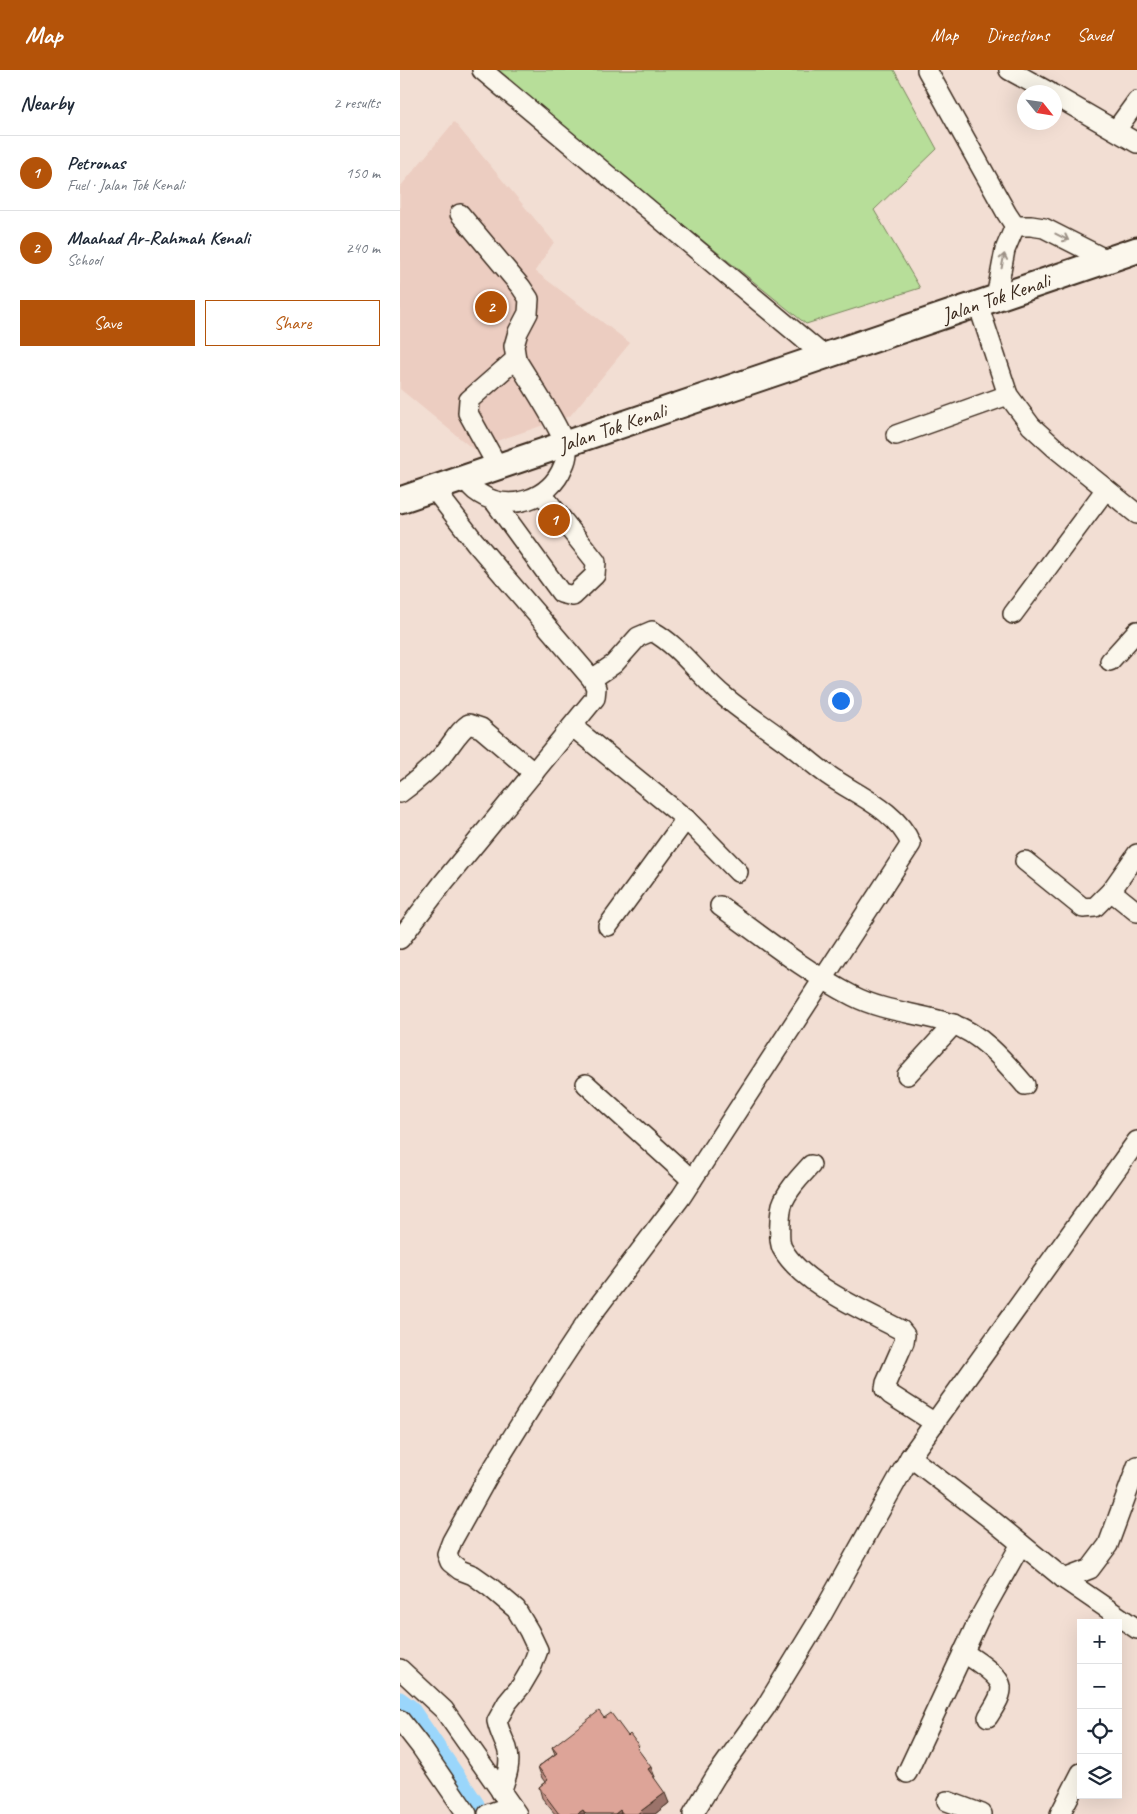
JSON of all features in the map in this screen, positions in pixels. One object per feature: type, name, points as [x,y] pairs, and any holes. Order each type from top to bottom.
[{"type":"main road","name":"Jalan Tok Kenali","points":[[400,500],[1137,250]]},
{"type":"street","points":[[482,70],[824,356]]},
{"type":"street","points":[[927,70],[1015,226]]},
{"type":"street","points":[[1009,70],[1036,85]]},
{"type":"street","points":[[1062,100],[1137,143]]},
{"type":"street","points":[[1116,130],[1137,101]]},
{"type":"street","points":[[460,214],[521,287],[529,300],[528,313],[518,332],[514,346],[516,359],[554,423],[567,452],[561,472],[556,480],[542,494],[523,502],[503,503],[494,501],[476,492],[469,485],[466,478]]},
{"type":"street","points":[[1015,226],[1044,228],[1107,260]]},
{"type":"street","points":[[1015,226],[987,301],[1008,395],[1031,426],[1137,514]]},
{"type":"street","points":[[498,467],[468,413],[469,400],[516,359]]},
{"type":"street","points":[[896,435],[1008,395]]},
{"type":"street","points":[[400,939],[443,883],[595,698],[596,688],[592,679],[475,542],[434,488]]},
{"type":"street","points":[[1013,614],[1106,489]]},
{"type":"street","points":[[494,501],[561,592],[573,596],[595,575],[596,562],[542,494]]},
{"type":"street","points":[[510,1804],[507,1750],[499,1733],[497,1721],[531,1669],[538,1650],[516,1609],[490,1587],[450,1562],[447,1554],[452,1541],[486,1478],[546,1383],[587,1322],[692,1180],[911,844],[906,832],[878,806],[827,775],[788,743],[724,696],[666,638],[652,631],[638,637],[614,664],[592,679]]},
{"type":"street","points":[[1110,661],[1137,631]]},
{"type":"street","points":[[400,793],[416,781],[442,755],[460,732],[470,724],[481,728],[534,773]]},
{"type":"street","points":[[572,727],[686,819],[738,872]]},
{"type":"street","points":[[608,926],[686,819]]},
{"type":"street","points":[[1025,861],[1082,908],[1095,907],[1111,890],[1137,854]]},
{"type":"street","points":[[1111,890],[1137,912]]},
{"type":"street","points":[[720,906],[823,979],[868,1003],[954,1024],[973,1034],[990,1048],[1025,1085]]},
{"type":"street","points":[[907,1075],[954,1024]]},
{"type":"street","points":[[586,1084],[692,1180]]},
{"type":"street","points":[[693,1814],[716,1776],[765,1708],[810,1634],[910,1457],[1137,1141]]},
{"type":"street","points":[[811,1164],[795,1182],[782,1205],[781,1246],[794,1266],[824,1288],[901,1330],[905,1335],[904,1342],[885,1389],[890,1395],[935,1423]]},
{"type":"street","points":[[910,1457],[1064,1579],[1137,1629]]},
{"type":"street","points":[[1064,1579],[1090,1569],[1108,1545],[1137,1466]]},
{"type":"street","points":[[907,1774],[963,1652],[989,1600],[1021,1544]]},
{"type":"street","points":[[963,1652],[998,1678],[1002,1685],[988,1717]]},
{"type":"street","points":[[400,1669],[444,1710],[510,1804]]},
{"type":"street","points":[[400,1720],[421,1746],[467,1814]]},
{"type":"street","points":[[1060,1814],[1077,1781]]},
{"type":"street","points":[[947,1801],[982,1814]]},
{"type":"street","points":[[488,1814],[510,1804]]},
{"type":"shaded area","points":[[454,122],[554,242],[535,271],[630,343],[570,416],[473,449],[400,389],[400,187]]},
{"type":"green space","points":[[492,70],[894,70],[937,149],[874,210],[920,288],[806,324]]},
{"type":"building","points":[[599,1711],[604,1718],[611,1713],[628,1736],[630,1734],[639,1746],[637,1748],[651,1767],[648,1769],[665,1793],[637,1814],[623,1814],[620,1810],[615,1814],[586,1814],[583,1810],[577,1814],[559,1814],[539,1787],[548,1780],[538,1767],[557,1753],[552,1747]]},
{"type":"waterway","points":[[400,1699],[411,1707],[477,1804]]},
{"type":"place","name":"Maahad Ar-Rahmah Kenali","points":[[491,307]]},
{"type":"place","name":"Petronas","points":[[554,520]]}]
